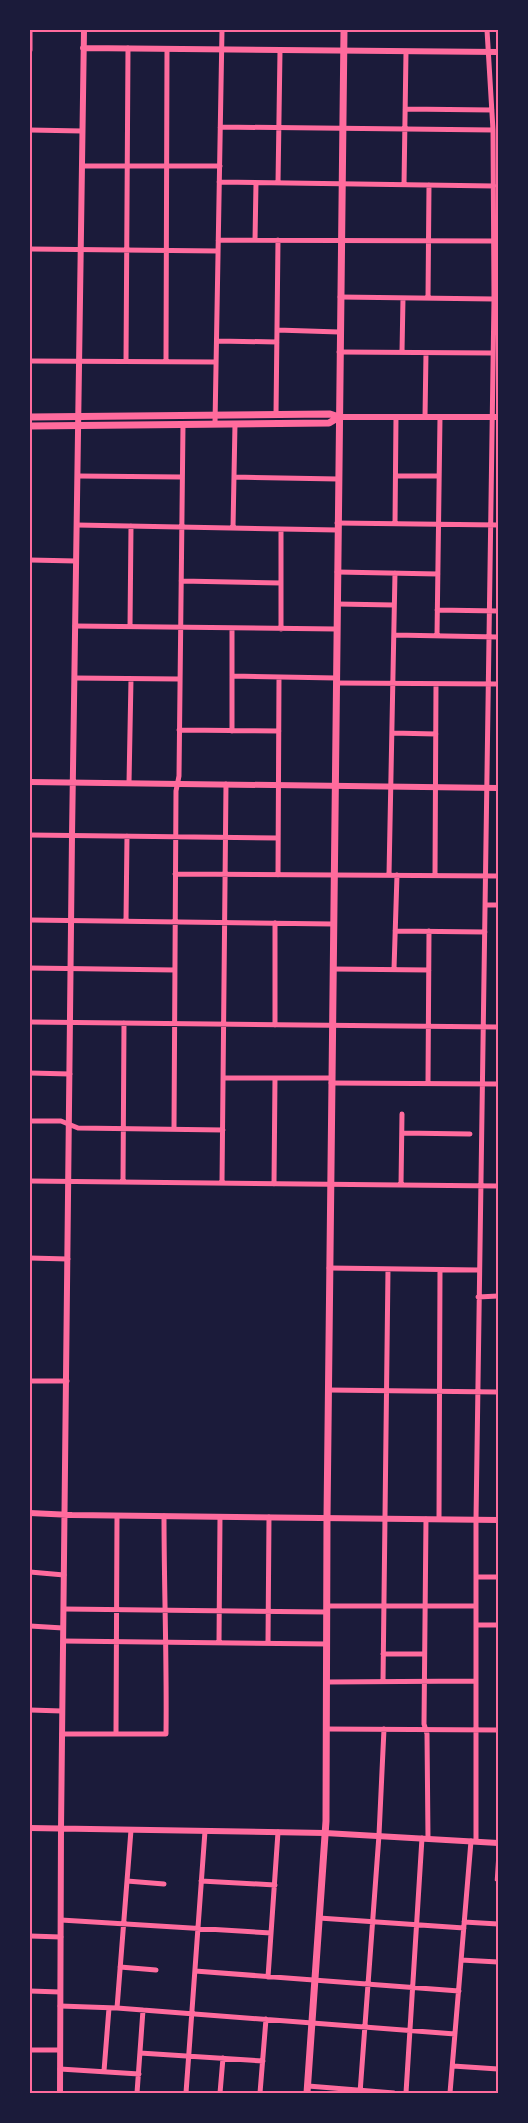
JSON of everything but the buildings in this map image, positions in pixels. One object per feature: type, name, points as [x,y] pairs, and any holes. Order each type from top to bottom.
[{"type":"main road","points":[[307,2090],[326,1832],[330,1184],[344,30]]},
{"type":"main road","points":[[30,416],[330,414],[339,417]]},
{"type":"main road","points":[[30,426],[329,423],[339,417]]},
{"type":"street","points":[[30,30],[30,50]]},
{"type":"street","points":[[60,2093],[60,1920],[72,836],[84,30]]},
{"type":"street","points":[[216,424],[222,30]]},
{"type":"street","points":[[450,2093],[464,1925],[474,1841],[478,1297],[491,525],[496,416],[493,353],[493,130],[487,30]]},
{"type":"street","points":[[83,48],[498,52]]},
{"type":"street","points":[[126,362],[128,48]]},
{"type":"street","points":[[166,362],[167,49]]},
{"type":"street","points":[[278,183],[280,51]]},
{"type":"street","points":[[404,184],[406,52]]},
{"type":"street","points":[[405,109],[492,110]]},
{"type":"street","points":[[220,127],[493,130]]},
{"type":"street","points":[[30,130],[82,131]]},
{"type":"street","points":[[82,166],[220,166]]},
{"type":"street","points":[[219,182],[494,186]]},
{"type":"street","points":[[255,240],[256,183]]},
{"type":"street","points":[[428,298],[429,185]]},
{"type":"street","points":[[218,240],[494,241]]},
{"type":"street","points":[[276,415],[278,240]]},
{"type":"street","points":[[30,249],[218,251]]},
{"type":"street","points":[[340,297],[494,298]]},
{"type":"street","points":[[402,352],[404,298]]},
{"type":"street","points":[[277,330],[339,332]]},
{"type":"street","points":[[217,341],[277,342]]},
{"type":"street","points":[[339,352],[493,353]]},
{"type":"street","points":[[426,353],[426,418]]},
{"type":"street","points":[[30,361],[216,362]]},
{"type":"street","points":[[339,417],[426,418],[496,416]]},
{"type":"street","points":[[395,524],[396,417]]},
{"type":"street","points":[[437,636],[440,417]]},
{"type":"street","points":[[234,528],[235,424]]},
{"type":"street","points":[[174,1129],[175,837],[180,679],[183,425]]},
{"type":"street","points":[[78,476],[182,477]]},
{"type":"street","points":[[396,476],[439,476]]},
{"type":"street","points":[[234,477],[338,479]]},
{"type":"street","points":[[77,525],[281,529],[395,524],[498,525]]},
{"type":"street","points":[[130,627],[131,526]]},
{"type":"street","points":[[281,529],[281,629]]},
{"type":"street","points":[[30,560],[76,561]]},
{"type":"street","points":[[337,572],[438,574]]},
{"type":"street","points":[[389,875],[394,573]]},
{"type":"street","points":[[181,581],[281,583]]},
{"type":"street","points":[[336,604],[394,605]]},
{"type":"street","points":[[438,610],[498,611]]},
{"type":"street","points":[[75,626],[336,630]]},
{"type":"street","points":[[232,628],[232,731]]},
{"type":"street","points":[[394,635],[498,637]]},
{"type":"street","points":[[232,676],[393,684],[498,684]]},
{"type":"street","points":[[278,874],[279,677]]},
{"type":"street","points":[[75,678],[180,679]]},
{"type":"street","points":[[129,783],[131,679]]},
{"type":"street","points":[[435,875],[436,684]]},
{"type":"street","points":[[179,730],[279,731]]},
{"type":"street","points":[[392,733],[436,734]]},
{"type":"street","points":[[30,782],[498,788]]},
{"type":"street","points":[[222,1183],[226,784]]},
{"type":"street","points":[[30,835],[278,838]]},
{"type":"street","points":[[126,921],[127,836]]},
{"type":"street","points":[[175,874],[498,876]]},
{"type":"street","points":[[394,970],[397,875]]},
{"type":"street","points":[[485,905],[498,905]]},
{"type":"street","points":[[30,920],[333,924]]},
{"type":"street","points":[[275,923],[275,1025]]},
{"type":"street","points":[[395,931],[485,932]]},
{"type":"street","points":[[428,1084],[430,932]]},
{"type":"street","points":[[30,968],[174,970]]},
{"type":"street","points":[[333,969],[429,970]]},
{"type":"street","points":[[30,1022],[498,1027]]},
{"type":"street","points":[[123,1182],[124,1023]]},
{"type":"street","points":[[30,1074],[70,1074]]},
{"type":"street","points":[[223,1078],[275,1078],[428,1084],[498,1084]]},
{"type":"street","points":[[274,1184],[275,1078]]},
{"type":"street","points":[[401,1185],[402,1114]]},
{"type":"street","points":[[30,1121],[60,1121],[78,1128],[223,1130]]},
{"type":"street","points":[[402,1133],[470,1134]]},
{"type":"street","points":[[30,1181],[498,1186]]},
{"type":"street","points":[[30,1258],[68,1259]]},
{"type":"street","points":[[330,1268],[479,1270]]},
{"type":"street","points":[[383,1682],[388,1269]]},
{"type":"street","points":[[439,1519],[440,1270]]},
{"type":"street","points":[[478,1297],[498,1296]]},
{"type":"street","points":[[30,1380],[67,1381]]},
{"type":"street","points":[[328,1390],[498,1392]]},
{"type":"street","points":[[30,1513],[117,1516],[498,1520]]},
{"type":"street","points":[[116,1734],[117,1516]]},
{"type":"street","points":[[62,1734],[166,1734],[167,1642],[164,1610],[164,1516]]},
{"type":"street","points":[[219,1643],[220,1517]]},
{"type":"street","points":[[268,1643],[269,1517]]},
{"type":"street","points":[[406,2093],[417,1925],[425,1838],[426,1729],[424,1724],[424,1654],[426,1519]]},
{"type":"street","points":[[30,1572],[64,1575]]},
{"type":"street","points":[[476,1576],[498,1577]]},
{"type":"street","points":[[64,1609],[268,1611],[384,1606],[476,1606]]},
{"type":"street","points":[[476,1625],[498,1625]]},
{"type":"street","points":[[30,1626],[64,1628]]},
{"type":"street","points":[[63,1641],[327,1644]]},
{"type":"street","points":[[383,1654],[424,1654]]},
{"type":"street","points":[[326,1682],[476,1681]]},
{"type":"street","points":[[30,1710],[62,1711]]},
{"type":"street","points":[[326,1729],[498,1730]]},
{"type":"street","points":[[360,2092],[379,1835],[384,1729]]},
{"type":"street","points":[[30,1828],[326,1832],[498,1843]]},
{"type":"street","points":[[117,2008],[131,1830]]},
{"type":"street","points":[[186,2093],[205,1831]]},
{"type":"street","points":[[268,1976],[278,1832]]},
{"type":"street","points":[[127,1881],[164,1884]]},
{"type":"street","points":[[201,1881],[275,1885]]},
{"type":"street","points":[[320,1918],[417,1925],[498,1924]]},
{"type":"street","points":[[60,1920],[271,1933]]},
{"type":"street","points":[[30,1936],[61,1936]]},
{"type":"street","points":[[461,1960],[498,1962]]},
{"type":"street","points":[[120,1967],[156,1970]]},
{"type":"street","points":[[195,1971],[459,1991]]},
{"type":"street","points":[[30,1992],[60,1992]]},
{"type":"street","points":[[60,2006],[117,2008],[455,2034]]},
{"type":"street","points":[[104,2071],[109,2008]]},
{"type":"street","points":[[137,2093],[142,2010]]},
{"type":"street","points":[[260,2093],[266,2020]]},
{"type":"street","points":[[30,2050],[60,2050]]},
{"type":"street","points":[[140,2053],[263,2061]]},
{"type":"street","points":[[220,2093],[223,2058]]},
{"type":"street","points":[[453,2066],[498,2069]]},
{"type":"street","points":[[60,2069],[139,2074]]},
{"type":"street","points":[[307,2090],[394,2093]]},
{"type":"lane","points":[[496,1880],[498,1849]]}]
